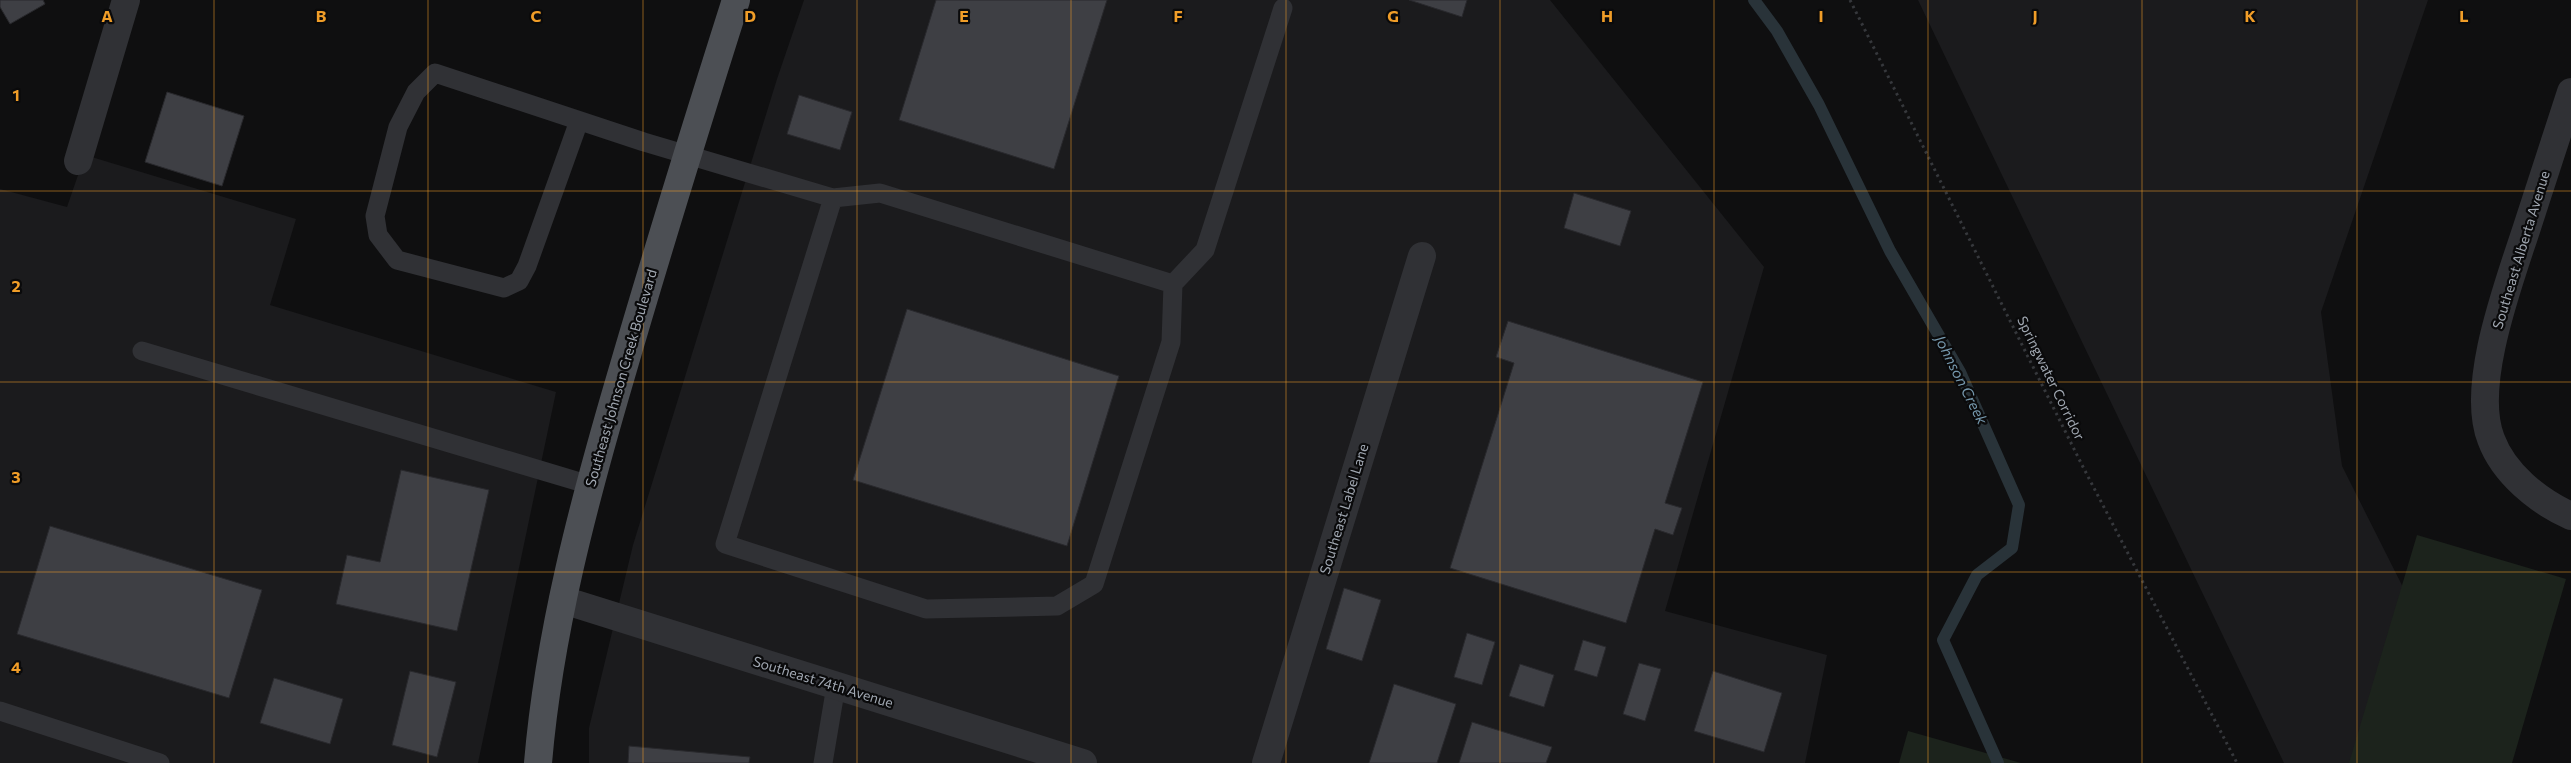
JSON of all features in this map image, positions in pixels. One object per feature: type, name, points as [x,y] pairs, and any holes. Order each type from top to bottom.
[{"type":"main road","name":"Southeast Johnson Creek Boulevard","points":[[538,763],[549,670],[590,485],[687,154],[736,0]]},
{"type":"street","points":[[78,161],[126,0]]},
{"type":"street","name":"Southeast Alberta Avenue","points":[[2571,92],[2513,270],[2492,346],[2484,410],[2491,439],[2503,461],[2526,489],[2571,516]]},
{"type":"street","name":"Southeast Label Lane","points":[[1266,763],[1422,256]]},
{"type":"street","name":"Southeast 74th Avenue","points":[[563,600],[1077,762]]},
{"type":"lane","points":[[833,198],[725,544],[926,608],[1058,606],[1094,584],[1171,342],[1173,284],[1205,250],[1283,8]]},
{"type":"lane","points":[[579,121],[527,266],[519,282],[504,288],[397,260],[378,235],[375,216],[398,127],[416,92],[435,73],[579,121],[833,198],[880,193],[1173,284]]},
{"type":"lane","points":[[142,351],[590,485]]},
{"type":"lane","points":[[823,763],[836,686]]},
{"type":"lane","points":[[0,711],[160,763]]},
{"type":"path","name":"Springwater Corridor","points":[[1850,0],[2082,465],[2238,763]]},
{"type":"shaded area","points":[[804,0],[1550,0],[1764,267],[1665,611],[1827,655],[1805,763],[589,763],[589,728],[633,545],[777,79]]},
{"type":"shaded area","points":[[1918,0],[2428,0],[2321,312],[2342,466],[2424,629],[2381,763],[2284,763]]},
{"type":"shaded area","points":[[85,155],[296,219],[270,305],[556,392],[478,763],[0,763],[0,189],[67,207]]},
{"type":"shaded area","points":[[2417,535],[2566,579],[2512,763],[2349,763]]},
{"type":"shaded area","points":[[1908,731],[2021,763],[1899,763]]},
{"type":"building","points":[[0,0],[43,0],[45,4],[10,24],[0,7]]},
{"type":"building","points":[[936,0],[1107,0],[1054,169],[899,120]]},
{"type":"building","points":[[1409,0],[1467,0],[1462,17]]},
{"type":"building","points":[[167,92],[244,116],[222,186],[145,162]]},
{"type":"building","points":[[799,95],[852,112],[840,150],[787,134]]},
{"type":"building","points":[[1574,193],[1631,211],[1620,246],[1564,228]]},
{"type":"building","points":[[907,309],[1119,376],[1067,546],[853,480]]},
{"type":"building","points":[[1508,321],[1703,382],[1665,503],[1682,508],[1673,535],[1655,529],[1626,623],[1450,568],[1514,363],[1496,357]]},
{"type":"building","points":[[401,470],[489,490],[457,631],[336,604],[347,555],[380,562]]},
{"type":"building","points":[[50,526],[262,590],[229,698],[17,634]]},
{"type":"building","points":[[1344,588],[1381,600],[1362,661],[1326,649]]},
{"type":"building","points":[[1467,633],[1495,642],[1482,685],[1454,677]]},
{"type":"building","points":[[1583,640],[1606,647],[1597,677],[1574,670]]},
{"type":"building","points":[[1639,663],[1661,669],[1645,721],[1623,714]]},
{"type":"building","points":[[1520,664],[1554,675],[1544,707],[1509,696]]},
{"type":"building","points":[[410,671],[456,682],[437,757],[392,745]]},
{"type":"building","points":[[1713,671],[1782,693],[1764,752],[1694,731]]},
{"type":"building","points":[[274,678],[343,699],[330,744],[260,723]]},
{"type":"building","points":[[1394,684],[1456,704],[1437,763],[1369,763]]},
{"type":"building","points":[[1472,722],[1552,747],[1546,763],[1459,763]]},
{"type":"building","points":[[629,746],[750,757],[749,763],[628,763]]},
{"type":"waterway","name":"Johnson Creek","points":[[1754,0],[1777,31],[1819,105],[1890,251],[1960,372],[2019,505],[2012,548],[1977,575],[1943,640],[1998,763]]}]
